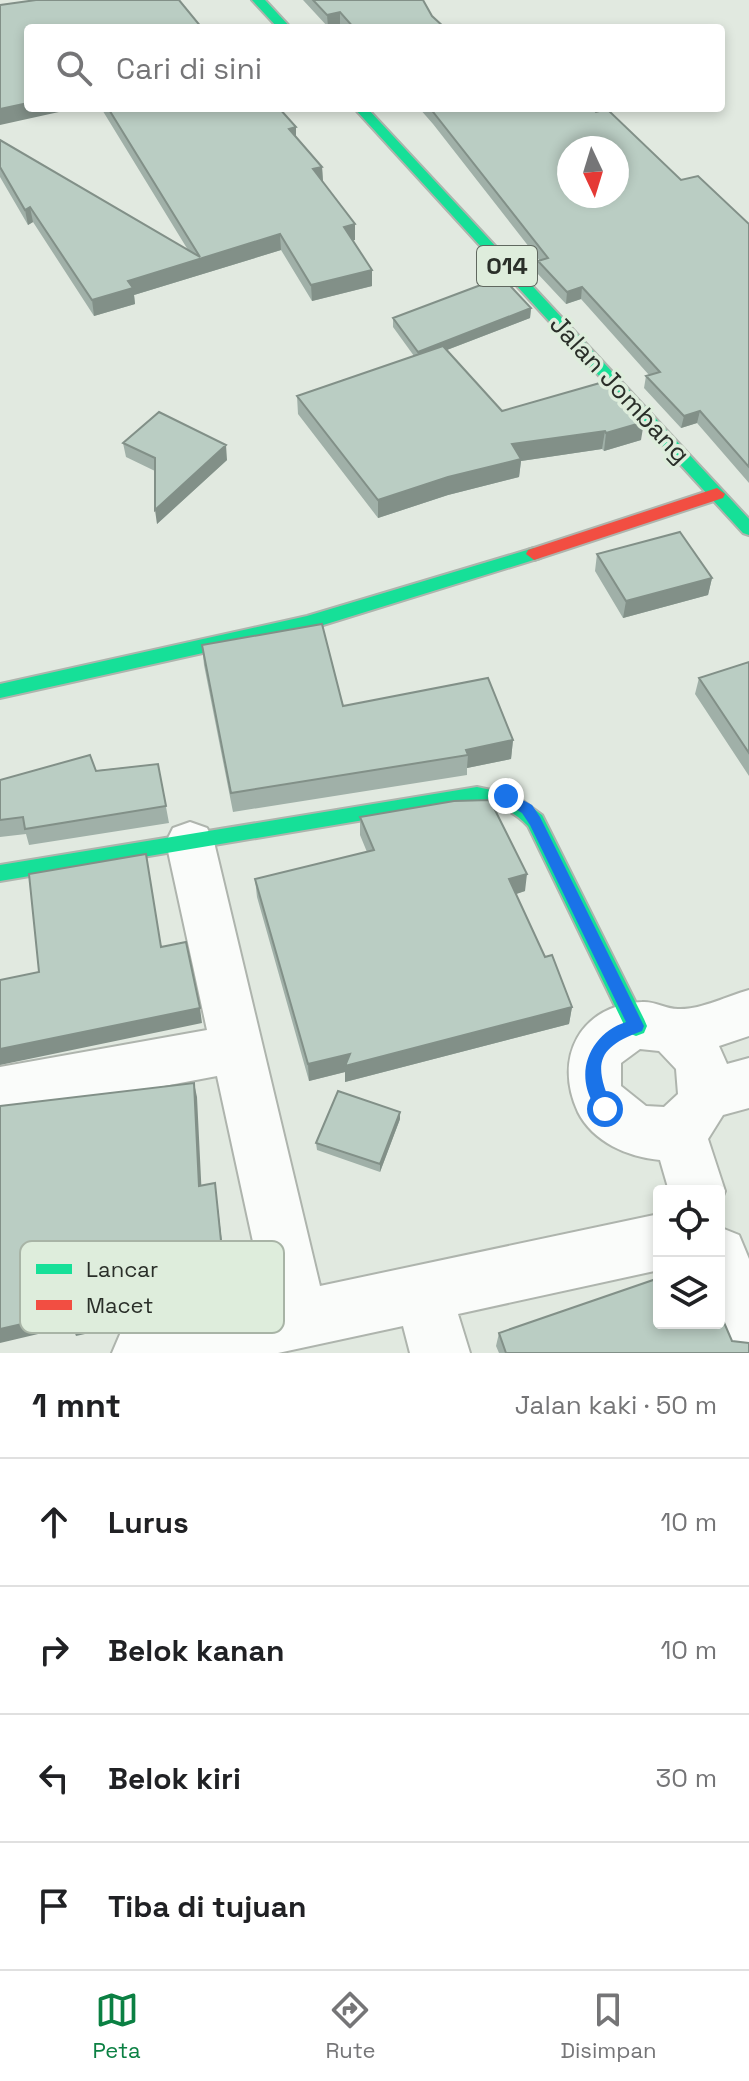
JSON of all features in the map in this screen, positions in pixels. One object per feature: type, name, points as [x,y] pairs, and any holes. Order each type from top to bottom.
[{"type":"street","points":[[258,0],[281,24]]},
{"type":"street","name":"Jalan Jombang","points":[[364,112],[749,529]]},
{"type":"street","points":[[0,691],[307,623],[426,589],[713,489]]},
{"type":"street","points":[[0,873],[453,797],[487,793],[506,796],[527,809],[535,821],[656,1030],[692,1044],[703,1059],[710,1076],[712,1103],[698,1185]]},
{"type":"street","points":[[190,842],[281,1241]]},
{"type":"street","points":[[712,1103],[658,1134],[638,1131],[613,1115],[595,1092],[592,1073],[595,1057],[605,1042],[619,1031],[656,1030],[749,1013]]},
{"type":"street","points":[[0,1092],[238,1048]]},
{"type":"street","points":[[284,1323],[653,1243]]},
{"type":"street","points":[[284,1253],[299,1320]]},
{"type":"street","points":[[720,1257],[749,1332]]},
{"type":"street","points":[[422,1291],[440,1353]]},
{"type":"street","points":[[142,1353],[237,1333]]},
{"type":"building","points":[[36,0],[179,0],[199,24],[24,24],[24,104],[0,109],[0,5]]},
{"type":"building","points":[[313,0],[423,0],[441,24],[350,24],[340,12],[327,15]]},
{"type":"building","points":[[110,112],[283,112],[296,127],[289,129],[322,167],[313,169],[355,224],[344,227],[372,270],[311,285],[280,234],[128,281],[133,288],[92,300],[30,207],[25,210],[0,167],[0,140],[200,257]]},
{"type":"building","points":[[433,112],[610,112],[681,180],[698,176],[749,224],[749,467],[700,411],[684,416],[646,376],[660,372],[582,287],[567,292],[538,261],[548,258]]},
{"type":"building","points":[[502,277],[531,308],[418,352],[393,318]]},
{"type":"building","points":[[443,346],[502,411],[607,381],[644,422],[606,433],[512,444],[521,459],[448,477],[378,500],[297,396]]},
{"type":"building","points":[[159,412],[226,445],[155,510],[155,458],[123,443]]},
{"type":"building","points":[[680,532],[712,578],[626,601],[597,554]]},
{"type":"building","points":[[322,624],[343,706],[488,678],[513,740],[466,750],[468,755],[231,793],[202,645]]},
{"type":"building","points":[[749,662],[749,753],[699,678]]},
{"type":"building","points":[[90,755],[96,771],[158,764],[166,806],[25,829],[23,817],[0,820],[0,780]]},
{"type":"building","points":[[490,800],[527,874],[509,879],[545,957],[552,955],[572,1007],[345,1066],[350,1054],[308,1064],[255,879],[374,850],[360,817],[454,801]]},
{"type":"building","points":[[146,854],[161,947],[186,942],[200,1008],[0,1049],[0,980],[39,972],[29,874]]},
{"type":"building","points":[[194,1083],[199,1186],[215,1183],[221,1241],[20,1241],[20,1324],[0,1329],[0,1106]]},
{"type":"building","points":[[338,1091],[400,1112],[380,1164],[316,1143]]},
{"type":"building","points":[[653,1280],[653,1329],[725,1329],[725,1325],[732,1341],[749,1343],[749,1353],[506,1353],[499,1333]]},
{"type":"traffic: fast","points":[[258,0],[281,24]]},
{"type":"traffic: fast","points":[[364,112],[749,529]]},
{"type":"traffic: fast","points":[[0,691],[307,623],[534,554]]},
{"type":"traffic: fast","points":[[0,873],[453,797],[498,797],[518,805],[535,821],[636,1026]]},
{"type":"traffic: jam","points":[[534,554],[717,494]]},
{"type":"route","points":[[506,796],[527,809],[535,821],[636,1026],[619,1031],[605,1042],[595,1057],[592,1073],[595,1092],[605,1109]]}]
